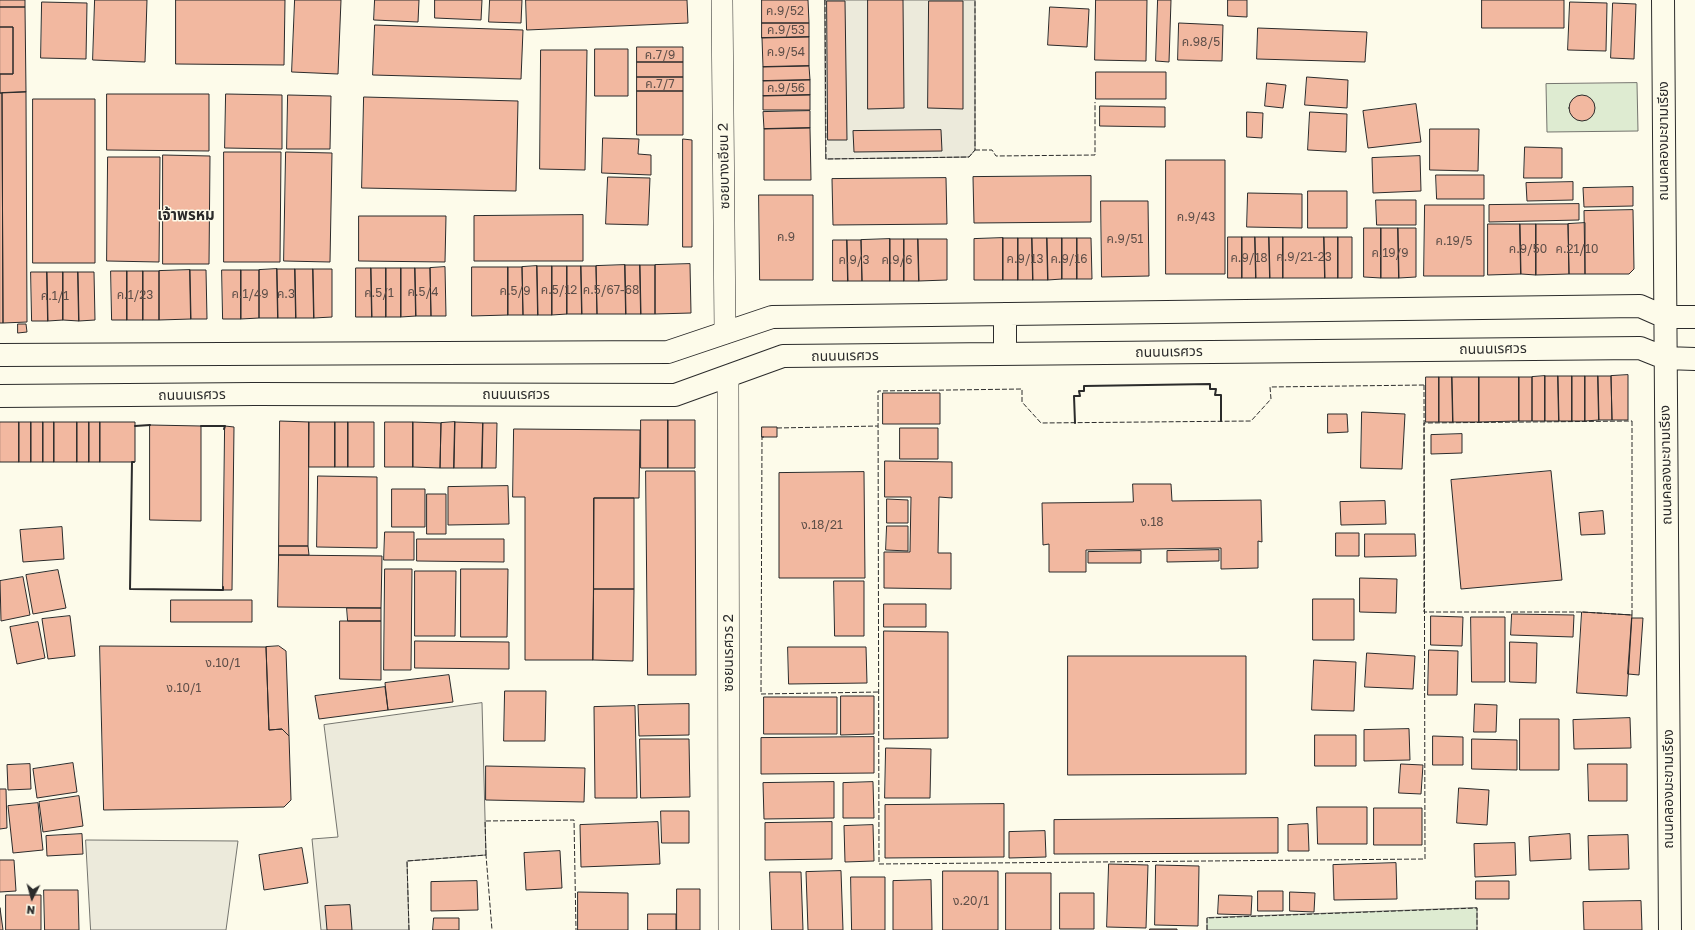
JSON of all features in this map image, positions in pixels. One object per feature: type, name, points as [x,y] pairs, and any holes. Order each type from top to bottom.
[{"type":"street","name":"ซอยบางเอียน 2","points":[[722,0],[725,332]]},
{"type":"street","name":"ถนนคลองมะขามเรียง","points":[[1663,0],[1670,930]]},
{"type":"street","points":[[0,356],[668,352],[772,317],[1640,306],[1665,317],[1693,317]]},
{"type":"street","points":[[1005,314],[1005,354]]},
{"type":"street","name":"ถนนนเรศวร","points":[[0,396],[255,394],[675,395],[783,356],[1640,348],[1666,358],[1693,359]]},
{"type":"street","name":"ซอยนเรศวร 2","points":[[728,376],[729,930]]},
{"type":"green space","points":[[1637,83],[1638,131],[1547,132],[1546,84]]},
{"type":"green space","points":[[1477,908],[1477,930],[1207,930],[1207,918]]},
{"type":"shaded area","points":[[825,0],[975,0],[975,150],[969,157],[826,159]]},
{"type":"shaded area","points":[[482,703],[486,855],[407,861],[409,930],[321,930],[312,839],[338,837],[324,725]]},
{"type":"shaded area","points":[[86,840],[238,841],[226,930],[91,930]]},
{"type":"building","points":[[0,0],[25,0],[25,7],[0,7]]},
{"type":"building","points":[[95,0],[147,0],[145,62],[93,60]]},
{"type":"building","points":[[176,0],[285,0],[284,65],[176,64]]},
{"type":"building","points":[[295,0],[341,0],[338,74],[292,72]]},
{"type":"building","points":[[375,0],[419,0],[418,22],[374,20]]},
{"type":"building","points":[[435,0],[482,0],[481,20],[435,18]]},
{"type":"building","points":[[490,0],[522,0],[521,23],[489,22]]},
{"type":"building","points":[[526,0],[687,0],[688,23],[527,30]]},
{"type":"building","points":[[762,0],[808,0],[809,23],[762,23]]},
{"type":"building","points":[[868,0],[903,0],[904,108],[868,109]]},
{"type":"building","points":[[1096,0],[1147,0],[1146,61],[1095,60]]},
{"type":"building","points":[[1158,0],[1171,0],[1169,62],[1156,61]]},
{"type":"building","points":[[1228,0],[1247,0],[1247,17],[1228,16]]},
{"type":"building","points":[[1482,0],[1564,0],[1564,28],[1482,28]]},
{"type":"building","points":[[827,1],[845,1],[847,140],[828,140]]},
{"type":"building","points":[[929,1],[963,1],[963,109],[928,108]]},
{"type":"building","points":[[42,2],[87,3],[86,59],[41,58]]},
{"type":"building","points":[[1570,2],[1607,3],[1606,51],[1568,50]]},
{"type":"building","points":[[1613,3],[1636,4],[1634,59],[1611,58]]},
{"type":"building","points":[[0,7],[25,7],[26,92],[0,93],[0,74],[13,74],[13,27],[0,27]]},
{"type":"building","points":[[1050,7],[1089,9],[1087,47],[1048,45]]},
{"type":"building","points":[[762,23],[809,23],[809,37],[762,38]]},
{"type":"building","points":[[1179,23],[1223,25],[1222,61],[1178,60]]},
{"type":"building","points":[[375,25],[523,30],[521,79],[373,75]]},
{"type":"building","points":[[0,27],[13,27],[13,74],[0,74]]},
{"type":"building","points":[[1258,28],[1367,32],[1365,62],[1257,59]]},
{"type":"building","points":[[809,37],[809,66],[763,67],[762,38]]},
{"type":"building","points":[[637,47],[683,47],[683,62],[637,62]]},
{"type":"building","points":[[595,49],[628,49],[628,96],[595,96]]},
{"type":"building","points":[[541,50],[587,50],[585,170],[540,169]]},
{"type":"building","points":[[637,62],[683,62],[683,77],[637,77]]},
{"type":"building","points":[[809,66],[810,80],[763,81],[763,67]]},
{"type":"building","points":[[1096,72],[1166,72],[1166,99],[1096,99]]},
{"type":"building","points":[[637,77],[683,77],[683,91],[637,91]]},
{"type":"building","points":[[1307,77],[1348,80],[1347,108],[1305,105]]},
{"type":"building","points":[[810,80],[810,95],[763,96],[763,81]]},
{"type":"building","points":[[1267,83],[1286,85],[1283,108],[1265,106]]},
{"type":"building","points":[[637,91],[683,91],[683,135],[637,135]]},
{"type":"building","points":[[26,92],[27,322],[3,323],[2,93]]},
{"type":"building","points":[[0,93],[2,93],[3,323],[0,323]]},
{"type":"building","points":[[107,94],[209,94],[209,151],[107,150]]},
{"type":"building","points":[[226,94],[282,95],[282,149],[225,148]]},
{"type":"building","points":[[288,95],[331,96],[330,149],[287,149]]},
{"type":"building","points":[[810,95],[810,110],[763,110],[763,96]]},
{"type":"building","points":[[1582,95],[1591,99],[1595,108],[1591,117],[1582,121],[1573,117],[1569,108],[1573,99]]},
{"type":"building","points":[[364,97],[518,101],[516,191],[362,188]]},
{"type":"building","points":[[33,99],[95,99],[95,263],[33,263]]},
{"type":"building","points":[[1416,104],[1421,142],[1368,148],[1363,111]]},
{"type":"building","points":[[1100,106],[1165,107],[1165,127],[1100,126]]},
{"type":"building","points":[[810,111],[810,128],[764,129],[763,112]]},
{"type":"building","points":[[1247,112],[1263,113],[1262,138],[1247,137]]},
{"type":"building","points":[[1310,112],[1347,114],[1346,152],[1308,150]]},
{"type":"building","points":[[810,128],[811,180],[764,180],[764,129]]},
{"type":"building","points":[[1430,129],[1479,129],[1478,171],[1430,170]]},
{"type":"building","points":[[941,130],[942,151],[854,152],[853,131]]},
{"type":"building","points":[[603,138],[639,139],[638,154],[651,155],[651,175],[602,173]]},
{"type":"building","points":[[683,139],[692,140],[692,247],[683,247]]},
{"type":"building","points":[[1525,147],[1562,148],[1562,178],[1524,178]]},
{"type":"building","points":[[224,152],[281,152],[280,262],[224,262]]},
{"type":"building","points":[[286,152],[332,153],[330,262],[284,261]]},
{"type":"building","points":[[163,155],[210,156],[209,264],[163,264]]},
{"type":"building","points":[[1420,156],[1421,191],[1373,193],[1372,158]]},
{"type":"building","points":[[108,157],[160,157],[159,262],[107,261]]},
{"type":"building","points":[[1166,160],[1225,160],[1225,274],[1166,274]]},
{"type":"building","points":[[1436,175],[1484,175],[1484,199],[1437,199]]},
{"type":"building","points":[[1091,176],[1091,222],[974,223],[973,177]]},
{"type":"building","points":[[608,177],[650,178],[648,225],[606,224]]},
{"type":"building","points":[[946,178],[947,224],[833,225],[832,179]]},
{"type":"building","points":[[1573,182],[1573,200],[1527,201],[1526,183]]},
{"type":"building","points":[[1633,187],[1633,206],[1584,207],[1583,188]]},
{"type":"building","points":[[1308,191],[1347,191],[1347,228],[1308,228]]},
{"type":"building","points":[[1248,193],[1302,194],[1302,228],[1247,227]]},
{"type":"building","points":[[759,195],[813,195],[813,280],[760,280]]},
{"type":"building","points":[[1376,200],[1416,200],[1416,225],[1377,225]]},
{"type":"building","points":[[1101,201],[1148,201],[1149,276],[1102,277]]},
{"type":"building","points":[[1579,204],[1579,220],[1489,222],[1489,205]]},
{"type":"building","points":[[1425,205],[1484,205],[1484,276],[1424,276]]},
{"type":"building","points":[[1633,210],[1634,269],[1629,274],[1585,274],[1584,211]]},
{"type":"building","points":[[583,215],[583,261],[474,261],[474,216]]},
{"type":"building","points":[[359,216],[446,216],[445,262],[359,261]]},
{"type":"building","points":[[1585,223],[1585,274],[1569,274],[1568,224]]},
{"type":"building","points":[[1488,224],[1520,224],[1521,274],[1488,275]]},
{"type":"building","points":[[1520,224],[1536,224],[1536,275],[1521,274]]},
{"type":"building","points":[[1536,224],[1568,224],[1569,274],[1536,275]]},
{"type":"building","points":[[1364,228],[1381,228],[1381,278],[1364,277]]},
{"type":"building","points":[[1381,228],[1398,228],[1399,278],[1381,278]]},
{"type":"building","points":[[1398,228],[1416,228],[1416,277],[1399,278]]},
{"type":"building","points":[[1228,237],[1242,237],[1242,278],[1228,278]]},
{"type":"building","points":[[1242,237],[1255,237],[1256,278],[1242,278]]},
{"type":"building","points":[[1255,237],[1269,237],[1270,278],[1256,278]]},
{"type":"building","points":[[1269,237],[1283,237],[1283,278],[1270,278]]},
{"type":"building","points":[[1283,237],[1324,237],[1325,278],[1283,278]]},
{"type":"building","points":[[1324,237],[1338,237],[1338,278],[1325,278]]},
{"type":"building","points":[[1338,237],[1352,237],[1352,278],[1338,278]]},
{"type":"building","points":[[1003,238],[1003,280],[974,280],[974,239]]},
{"type":"building","points":[[1003,238],[1018,238],[1018,280],[1003,280]]},
{"type":"building","points":[[1018,238],[1032,238],[1033,280],[1018,280]]},
{"type":"building","points":[[1032,238],[1047,238],[1048,280],[1033,280]]},
{"type":"building","points":[[1047,238],[1062,238],[1062,279],[1048,280]]},
{"type":"building","points":[[1062,238],[1077,238],[1077,279],[1062,279]]},
{"type":"building","points":[[1077,238],[1091,238],[1092,279],[1077,279]]},
{"type":"building","points":[[890,239],[890,281],[862,281],[861,240]]},
{"type":"building","points":[[890,239],[904,239],[904,281],[890,281]]},
{"type":"building","points":[[904,239],[918,239],[919,281],[904,281]]},
{"type":"building","points":[[918,239],[947,239],[947,280],[919,281]]},
{"type":"building","points":[[833,240],[847,240],[848,281],[833,281]]},
{"type":"building","points":[[847,240],[861,240],[862,281],[848,281]]},
{"type":"building","points":[[690,264],[691,313],[655,314],[655,265]]},
{"type":"building","points":[[625,265],[626,314],[597,314],[596,266]]},
{"type":"building","points":[[625,265],[640,265],[641,314],[626,314]]},
{"type":"building","points":[[640,265],[655,265],[655,314],[641,314]]},
{"type":"building","points":[[537,266],[538,315],[523,315],[522,267]]},
{"type":"building","points":[[537,266],[552,266],[552,315],[538,315]]},
{"type":"building","points":[[552,266],[567,266],[567,314],[552,315]]},
{"type":"building","points":[[567,266],[581,266],[582,314],[567,314]]},
{"type":"building","points":[[581,266],[596,266],[597,314],[582,314]]},
{"type":"building","points":[[445,267],[446,316],[431,316],[430,268]]},
{"type":"building","points":[[472,267],[508,267],[508,315],[472,316]]},
{"type":"building","points":[[508,267],[522,267],[523,315],[508,315]]},
{"type":"building","points":[[356,268],[371,268],[372,317],[356,317]]},
{"type":"building","points":[[371,268],[386,268],[386,317],[372,317]]},
{"type":"building","points":[[386,268],[401,268],[401,317],[386,317]]},
{"type":"building","points":[[401,268],[415,268],[416,316],[401,317]]},
{"type":"building","points":[[415,268],[430,268],[431,316],[416,316]]},
{"type":"building","points":[[277,269],[278,318],[259,318],[259,270]]},
{"type":"building","points":[[277,269],[295,269],[296,318],[278,318]]},
{"type":"building","points":[[295,269],[313,269],[314,318],[296,318]]},
{"type":"building","points":[[313,269],[332,269],[332,317],[314,318]]},
{"type":"building","points":[[190,270],[206,270],[207,319],[191,319]]},
{"type":"building","points":[[190,270],[191,319],[159,320],[159,271]]},
{"type":"building","points":[[222,270],[241,270],[241,319],[223,319]]},
{"type":"building","points":[[241,270],[259,270],[259,318],[241,319]]},
{"type":"building","points":[[111,271],[127,271],[127,320],[112,320]]},
{"type":"building","points":[[127,271],[143,271],[143,320],[127,320]]},
{"type":"building","points":[[143,271],[159,271],[159,320],[143,320]]},
{"type":"building","points":[[31,272],[47,272],[48,321],[32,321]]},
{"type":"building","points":[[47,272],[63,272],[63,320],[48,321]]},
{"type":"building","points":[[63,272],[78,272],[79,321],[63,320]]},
{"type":"building","points":[[78,272],[94,272],[95,320],[79,321]]},
{"type":"building","points":[[18,324],[26,324],[27,332],[18,333]]},
{"type":"building","points":[[1628,375],[1628,420],[1612,420],[1611,376]]},
{"type":"building","points":[[1545,376],[1558,376],[1559,421],[1545,421]]},
{"type":"building","points":[[1545,376],[1545,421],[1532,421],[1532,377]]},
{"type":"building","points":[[1558,376],[1572,376],[1572,421],[1559,421]]},
{"type":"building","points":[[1572,376],[1585,376],[1585,421],[1572,421]]},
{"type":"building","points":[[1585,376],[1598,376],[1599,420],[1585,421]]},
{"type":"building","points":[[1598,376],[1611,376],[1612,420],[1599,420]]},
{"type":"building","points":[[1426,377],[1439,377],[1439,422],[1426,422]]},
{"type":"building","points":[[1439,377],[1452,377],[1453,422],[1439,422]]},
{"type":"building","points":[[1452,377],[1479,377],[1479,422],[1453,422]]},
{"type":"building","points":[[1479,377],[1519,377],[1519,421],[1479,422]]},
{"type":"building","points":[[1519,377],[1532,377],[1532,421],[1519,421]]},
{"type":"building","points":[[883,393],[940,393],[940,424],[883,424]]},
{"type":"building","points":[[1362,412],[1405,414],[1402,469],[1361,468]]},
{"type":"building","points":[[1328,414],[1347,414],[1348,432],[1328,433]]},
{"type":"building","points":[[641,420],[668,420],[668,468],[641,468]]},
{"type":"building","points":[[668,420],[695,420],[695,468],[668,468]]},
{"type":"building","points":[[280,421],[309,422],[308,546],[279,546]]},
{"type":"building","points":[[0,422],[19,422],[19,462],[0,462]]},
{"type":"building","points":[[19,422],[31,422],[31,462],[19,462]]},
{"type":"building","points":[[31,422],[43,422],[43,462],[31,462]]},
{"type":"building","points":[[43,422],[54,422],[54,462],[43,462]]},
{"type":"building","points":[[54,422],[77,422],[77,462],[54,462]]},
{"type":"building","points":[[77,422],[89,422],[89,462],[77,462]]},
{"type":"building","points":[[89,422],[100,422],[100,462],[89,462]]},
{"type":"building","points":[[100,422],[135,422],[135,462],[100,462]]},
{"type":"building","points":[[309,422],[335,422],[335,467],[309,467]]},
{"type":"building","points":[[335,422],[348,422],[348,467],[335,467]]},
{"type":"building","points":[[348,422],[374,422],[374,467],[348,467]]},
{"type":"building","points":[[385,422],[413,422],[413,467],[385,467]]},
{"type":"building","points":[[413,422],[441,423],[440,468],[413,467]]},
{"type":"building","points":[[455,422],[454,468],[440,468],[441,423]]},
{"type":"building","points":[[455,422],[483,423],[482,468],[454,468]]},
{"type":"building","points":[[483,423],[497,423],[496,468],[482,468]]},
{"type":"building","points":[[150,425],[201,426],[201,521],[150,520]]},
{"type":"building","points":[[225,426],[234,427],[232,590],[223,590]]},
{"type":"building","points":[[762,427],[777,427],[777,437],[762,437]]},
{"type":"building","points":[[900,428],[938,428],[938,459],[900,459]]},
{"type":"building","points":[[514,429],[640,430],[639,498],[594,498],[593,660],[525,660],[525,497],[513,497]]},
{"type":"building","points":[[1462,434],[1462,453],[1431,454],[1431,435]]},
{"type":"building","points":[[885,461],[952,462],[952,498],[939,497],[938,553],[951,553],[951,589],[884,588],[884,552],[910,552],[911,497],[885,497]]},
{"type":"building","points":[[646,471],[695,471],[696,675],[648,675]]},
{"type":"building","points":[[1551,471],[1562,580],[1461,589],[1451,480]]},
{"type":"building","points":[[864,472],[865,578],[779,578],[779,473]]},
{"type":"building","points":[[318,476],[377,477],[377,548],[317,547]]},
{"type":"building","points":[[1133,484],[1171,484],[1172,501],[1261,500],[1262,542],[1258,541],[1258,568],[1221,569],[1221,548],[1086,550],[1086,572],[1049,572],[1049,544],[1043,545],[1042,503],[1133,502]]},
{"type":"building","points":[[508,486],[509,524],[448,525],[448,487]]},
{"type":"building","points":[[392,489],[425,489],[425,527],[392,527]]},
{"type":"building","points":[[427,494],[446,494],[446,534],[427,534]]},
{"type":"building","points":[[594,498],[634,498],[634,589],[594,589]]},
{"type":"building","points":[[887,499],[908,500],[908,523],[887,523]]},
{"type":"building","points":[[1385,501],[1386,524],[1341,525],[1340,502]]},
{"type":"building","points":[[1603,511],[1605,534],[1581,535],[1579,513]]},
{"type":"building","points":[[887,526],[908,526],[908,551],[886,550]]},
{"type":"building","points":[[62,527],[64,559],[23,562],[20,530]]},
{"type":"building","points":[[385,532],[414,532],[414,560],[384,560]]},
{"type":"building","points":[[1336,533],[1359,533],[1359,556],[1336,556]]},
{"type":"building","points":[[1365,534],[1415,534],[1416,556],[1365,557]]},
{"type":"building","points":[[417,539],[504,539],[504,562],[417,561]]},
{"type":"building","points":[[279,546],[308,546],[309,555],[279,555]]},
{"type":"building","points":[[1219,550],[1219,561],[1167,562],[1167,551]]},
{"type":"building","points":[[1141,551],[1141,563],[1088,563],[1088,552]]},
{"type":"building","points":[[279,555],[382,556],[381,608],[278,607]]},
{"type":"building","points":[[385,569],[412,569],[411,670],[384,670]]},
{"type":"building","points":[[461,569],[508,569],[507,637],[461,637]]},
{"type":"building","points":[[58,570],[66,608],[33,614],[26,575]]},
{"type":"building","points":[[415,571],[456,571],[455,636],[415,636]]},
{"type":"building","points":[[23,577],[30,615],[1,621],[0,581]]},
{"type":"building","points":[[1360,578],[1397,579],[1396,613],[1360,612]]},
{"type":"building","points":[[834,581],[864,581],[864,636],[835,636]]},
{"type":"building","points":[[594,589],[634,589],[633,661],[593,660]]},
{"type":"building","points":[[1313,599],[1354,599],[1354,640],[1313,640]]},
{"type":"building","points":[[171,600],[252,600],[252,622],[171,622]]},
{"type":"building","points":[[884,604],[926,604],[926,627],[884,627]]},
{"type":"building","points":[[347,608],[381,608],[381,621],[348,621]]},
{"type":"building","points":[[1582,612],[1632,615],[1627,696],[1577,693]]},
{"type":"building","points":[[1512,614],[1574,615],[1573,637],[1511,635]]},
{"type":"building","points":[[70,616],[75,656],[48,659],[42,619]]},
{"type":"building","points":[[1431,616],[1463,617],[1462,646],[1431,645]]},
{"type":"building","points":[[1471,617],[1505,617],[1505,682],[1472,682]]},
{"type":"building","points":[[1632,618],[1643,618],[1639,675],[1628,674]]},
{"type":"building","points":[[340,621],[381,621],[381,680],[340,679]]},
{"type":"building","points":[[38,622],[45,658],[17,664],[10,627]]},
{"type":"building","points":[[884,631],[948,632],[948,738],[884,739]]},
{"type":"building","points":[[415,641],[509,642],[509,669],[415,668]]},
{"type":"building","points":[[1510,642],[1537,643],[1536,683],[1510,682]]},
{"type":"building","points":[[100,646],[266,647],[269,730],[282,729],[289,736],[291,800],[284,807],[104,810]]},
{"type":"building","points":[[279,646],[286,651],[289,736],[282,729],[269,730],[266,647]]},
{"type":"building","points":[[788,647],[866,647],[867,683],[789,684]]},
{"type":"building","points":[[1429,650],[1458,651],[1457,695],[1428,695]]},
{"type":"building","points":[[1367,653],[1415,656],[1413,689],[1365,687]]},
{"type":"building","points":[[1068,656],[1246,656],[1246,774],[1068,775]]},
{"type":"building","points":[[1314,660],[1356,662],[1354,711],[1312,710]]},
{"type":"building","points":[[449,675],[453,702],[388,710],[385,683]]},
{"type":"building","points":[[385,687],[388,710],[319,719],[315,696]]},
{"type":"building","points":[[505,691],[546,691],[545,741],[504,741]]},
{"type":"building","points":[[841,696],[874,696],[874,734],[841,735]]},
{"type":"building","points":[[764,697],[837,697],[837,734],[764,734]]},
{"type":"building","points":[[689,704],[689,735],[639,736],[638,705]]},
{"type":"building","points":[[1475,704],[1497,705],[1496,732],[1474,732]]},
{"type":"building","points":[[635,706],[637,798],[595,798],[594,707]]},
{"type":"building","points":[[1630,718],[1631,748],[1574,749],[1573,720]]},
{"type":"building","points":[[1520,719],[1559,719],[1559,770],[1520,770]]},
{"type":"building","points":[[1409,729],[1410,760],[1364,761],[1364,730]]},
{"type":"building","points":[[1315,735],[1356,735],[1356,766],[1315,766]]},
{"type":"building","points":[[1433,736],[1463,737],[1463,765],[1433,765]]},
{"type":"building","points":[[874,737],[874,773],[761,774],[761,738]]},
{"type":"building","points":[[640,739],[689,739],[690,797],[641,798]]},
{"type":"building","points":[[1472,739],[1517,740],[1517,770],[1472,769]]},
{"type":"building","points":[[886,748],[931,749],[930,798],[885,798]]},
{"type":"building","points":[[73,763],[77,792],[37,798],[33,769]]},
{"type":"building","points":[[30,764],[31,789],[8,790],[7,765]]},
{"type":"building","points":[[1401,764],[1423,765],[1421,794],[1399,793]]},
{"type":"building","points":[[1588,764],[1627,764],[1627,801],[1589,801]]},
{"type":"building","points":[[486,766],[585,768],[584,802],[486,800]]},
{"type":"building","points":[[834,782],[834,818],[764,819],[763,783]]},
{"type":"building","points":[[873,782],[874,818],[843,818],[843,783]]},
{"type":"building","points":[[1459,788],[1489,790],[1487,825],[1457,823]]},
{"type":"building","points":[[0,789],[6,789],[7,828],[0,829]]},
{"type":"building","points":[[79,796],[83,826],[43,832],[39,802]]},
{"type":"building","points":[[38,803],[43,850],[13,853],[8,806]]},
{"type":"building","points":[[1004,804],[1004,857],[885,858],[885,805]]},
{"type":"building","points":[[1317,807],[1367,807],[1367,844],[1318,844]]},
{"type":"building","points":[[1374,808],[1422,808],[1422,845],[1374,845]]},
{"type":"building","points":[[661,811],[689,811],[689,843],[662,843]]},
{"type":"building","points":[[1278,818],[1278,853],[1054,854],[1054,820]]},
{"type":"building","points":[[658,822],[660,864],[581,867],[580,825]]},
{"type":"building","points":[[832,822],[832,859],[765,860],[765,823]]},
{"type":"building","points":[[1308,824],[1309,851],[1288,851],[1288,825]]},
{"type":"building","points":[[873,825],[874,861],[845,862],[844,826]]},
{"type":"building","points":[[1045,831],[1046,857],[1009,858],[1009,832]]},
{"type":"building","points":[[82,834],[83,854],[47,856],[46,836]]},
{"type":"building","points":[[1570,834],[1571,859],[1530,861],[1529,837]]},
{"type":"building","points":[[1628,835],[1629,869],[1589,870],[1588,836]]},
{"type":"building","points":[[1515,843],[1516,875],[1475,877],[1474,844]]},
{"type":"building","points":[[302,848],[308,883],[264,890],[259,855]]},
{"type":"building","points":[[560,851],[562,888],[526,890],[524,853]]},
{"type":"building","points":[[0,860],[14,860],[16,891],[0,892]]},
{"type":"building","points":[[1396,863],[1397,899],[1334,900],[1333,865]]},
{"type":"building","points":[[1109,864],[1148,865],[1146,928],[1107,927]]},
{"type":"building","points":[[1156,865],[1199,866],[1198,926],[1155,925]]},
{"type":"building","points":[[841,871],[843,930],[808,930],[806,872]]},
{"type":"building","points":[[943,871],[998,871],[998,930],[943,930]]},
{"type":"building","points":[[770,872],[801,872],[803,930],[772,930]]},
{"type":"building","points":[[1006,873],[1051,873],[1051,930],[1006,930]]},
{"type":"building","points":[[851,877],[885,877],[885,930],[852,930]]},
{"type":"building","points":[[931,880],[932,930],[893,930],[893,881]]},
{"type":"building","points":[[477,881],[478,910],[431,911],[431,882]]},
{"type":"building","points":[[1476,881],[1509,881],[1509,899],[1476,899]]},
{"type":"building","points":[[677,889],[700,889],[700,930],[677,930]]},
{"type":"building","points":[[44,890],[78,890],[79,930],[45,930]]},
{"type":"building","points":[[1258,891],[1283,891],[1283,911],[1258,911]]},
{"type":"building","points":[[578,892],[628,893],[628,930],[578,930]]},
{"type":"building","points":[[1290,892],[1315,893],[1314,912],[1290,911]]},
{"type":"building","points":[[1060,893],[1094,893],[1094,929],[1060,929]]},
{"type":"building","points":[[6,895],[41,895],[41,930],[6,930]]},
{"type":"building","points":[[1219,895],[1252,896],[1251,915],[1218,914]]},
{"type":"building","points":[[1641,901],[1642,930],[1584,930],[1583,902]]},
{"type":"building","points":[[350,905],[352,930],[327,930],[325,906]]},
{"type":"building","points":[[0,908],[3,930],[0,930]]},
{"type":"building","points":[[648,914],[676,914],[676,930],[648,930]]},
{"type":"building","points":[[434,918],[459,918],[459,930],[433,930]]},
{"type":"building","points":[[1177,929],[1177,930],[1150,930]]},
{"type":"fence","points":[[825,0],[826,159],[969,157],[975,150],[975,0]]},
{"type":"fence","points":[[975,150],[992,150],[996,156],[1095,155],[1095,102]]},
{"type":"fence","points":[[1424,385],[1425,859],[879,864],[878,391],[1022,389],[1022,402],[1041,423],[1251,421],[1271,399],[1270,387],[1424,385]]},
{"type":"fence","points":[[1632,421],[1632,615],[1582,612],[1424,612],[1424,423],[1632,421]]},
{"type":"fence","points":[[777,428],[878,426]]},
{"type":"fence","points":[[764,437],[762,437],[761,694],[879,692]]},
{"type":"fence","points":[[486,855],[485,821],[574,820],[576,930]]},
{"type":"fence","points":[[409,930],[407,861],[486,855],[492,930]]},
{"type":"fence","points":[[1207,930],[1207,918],[1477,908],[1477,930]]},
{"type":"wall","points":[[1075,423],[1074,396],[1080,396],[1079,391],[1084,391],[1084,386],[1210,384],[1210,389],[1216,389],[1215,395],[1221,395],[1221,421]]},
{"type":"wall","points":[[135,426],[150,425]]},
{"type":"wall","points":[[201,426],[225,426],[224,429]]},
{"type":"wall","points":[[134,462],[132,462],[130,589],[223,590],[223,587]]},
{"type":"district","name":"เจ้าพรหม","points":[[186,215]]}]
